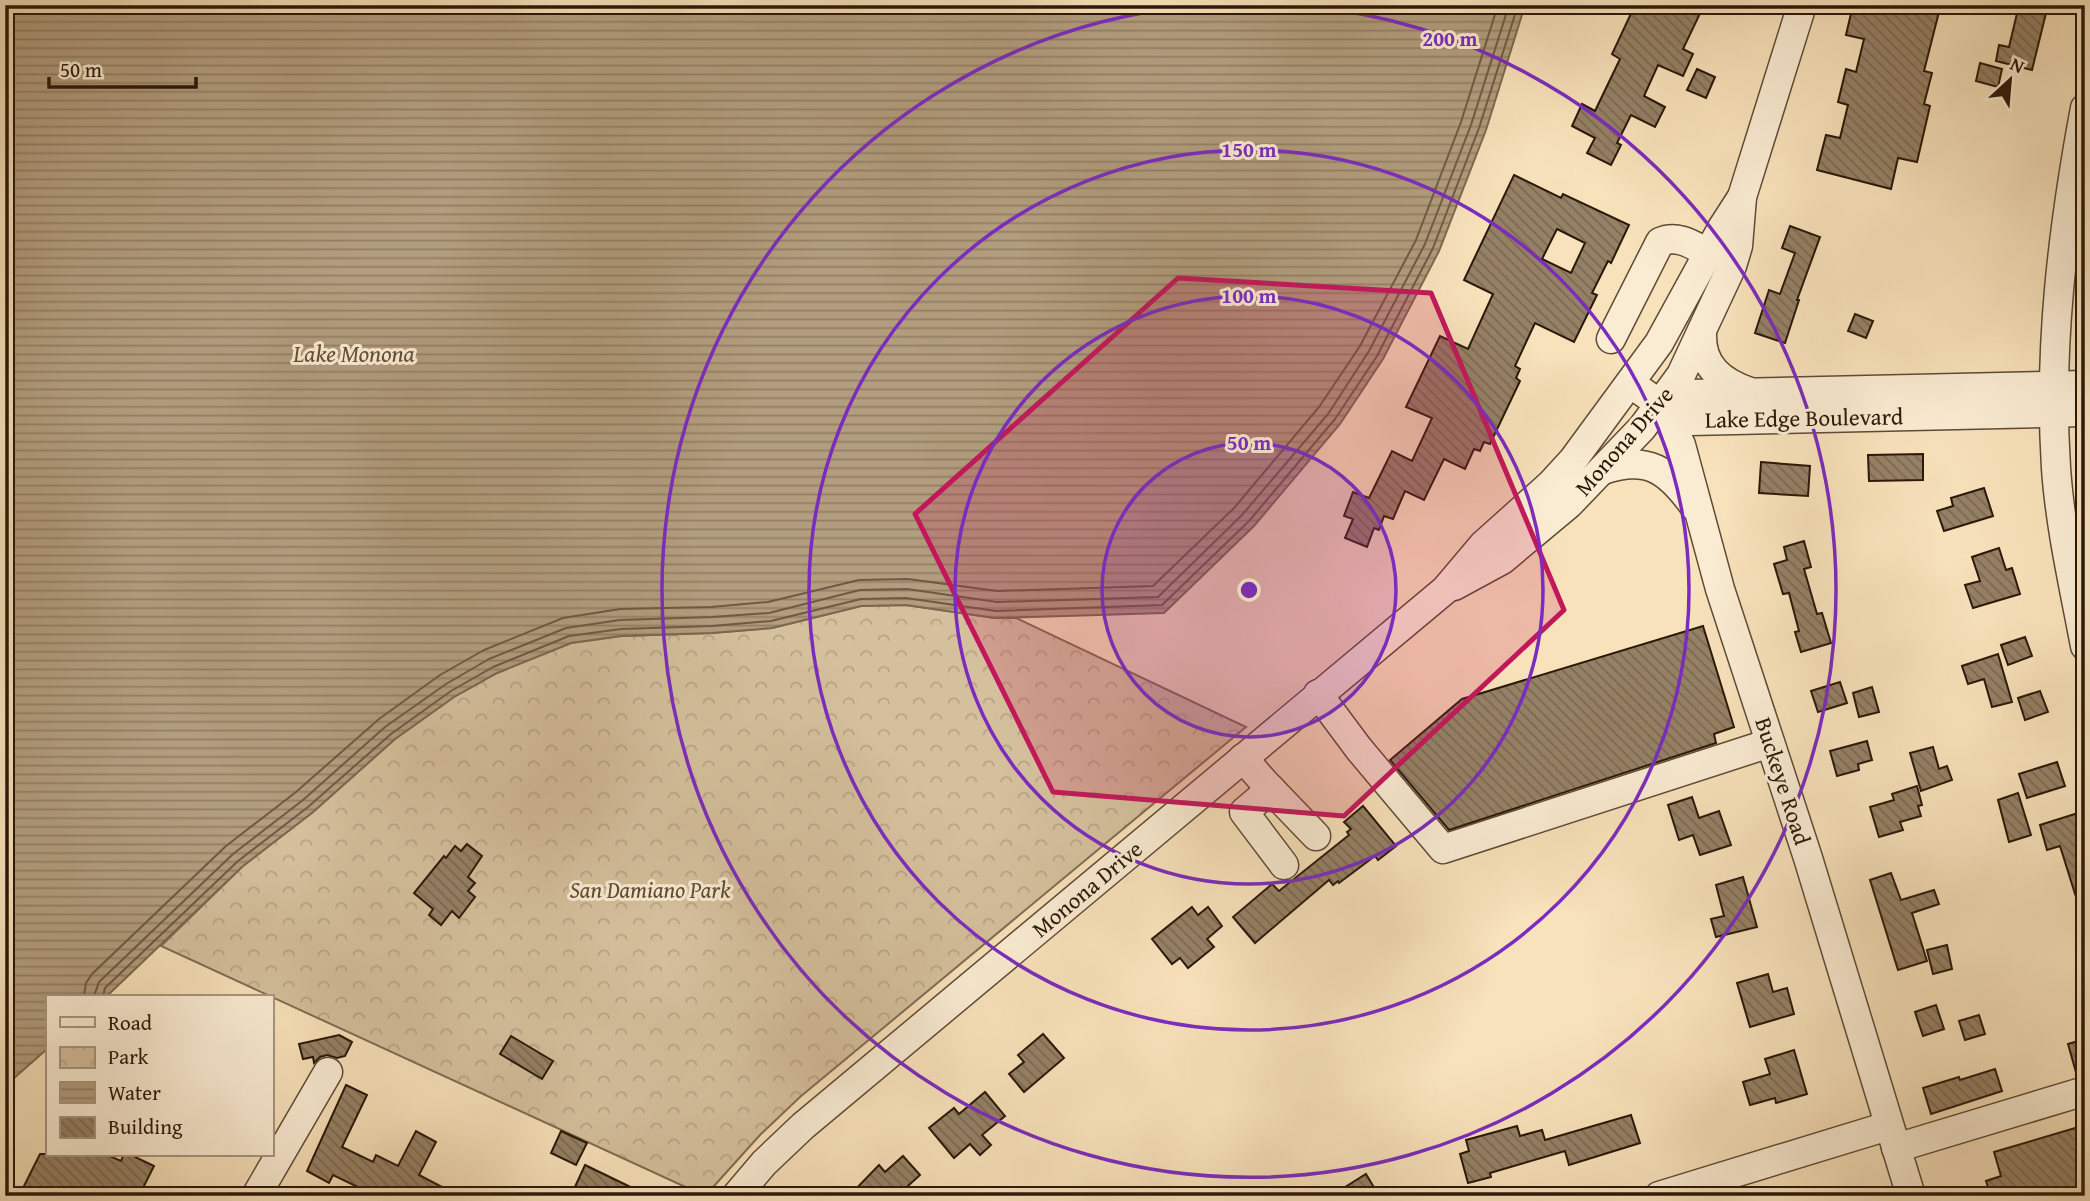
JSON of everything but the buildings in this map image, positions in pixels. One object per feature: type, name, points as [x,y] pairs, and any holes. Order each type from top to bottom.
[{"type":"street","name":"Monona Drive","points":[[1445,590],[1491,568],[1569,504],[1661,405],[1681,376],[1702,334],[1738,246],[1742,197],[1802,5]]},
{"type":"street","points":[[2085,108],[2059,300],[2054,400],[2056,469],[2085,646]]},
{"type":"street","name":"Monona Drive","points":[[736,1196],[764,1163],[803,1126],[1445,590],[1483,545],[1551,484],[1573,460],[1667,330],[1708,253],[1742,197]]},
{"type":"street","points":[[1611,339],[1660,242],[1670,238],[1679,240],[1708,253]]},
{"type":"street","points":[[1702,334],[1702,349],[1709,364],[1728,383],[1750,392]]},
{"type":"street","name":"Buckeye Road","points":[[1630,383],[1661,405],[1676,431],[1720,589],[1808,858],[1911,1196]]},
{"type":"street","name":"Lake Edge Boulevard","points":[[1661,405],[1690,421],[2054,400],[2085,385]]},
{"type":"street","name":"Lake Edge Boulevard","points":[[1661,405],[1688,394],[1750,392],[2054,400],[2085,412]]},
{"type":"street","points":[[1603,470],[1626,463],[1655,468],[1683,490],[1702,517]]},
{"type":"street","points":[[1318,694],[1359,749],[1443,849],[1770,743]]},
{"type":"street","points":[[1243,758],[1316,836]]},
{"type":"street","points":[[1218,779],[1284,864]]},
{"type":"street","points":[[1244,812],[1271,789]]},
{"type":"street","points":[[256,1196],[328,1072]]},
{"type":"street","points":[[1659,1196],[2085,1091]]},
{"type":"highlighted area","points":[[1178,278],[1431,293],[1564,610],[1344,816],[1053,792],[915,514]]},
{"type":"green space","name":"San Damiano Park","points":[[906,605],[995,618],[1016,618],[1246,727],[800,1097],[760,1135],[705,1196],[273,997],[273,995],[268,995],[161,946],[243,866],[313,812],[395,739],[454,697],[497,673],[571,643],[621,636],[772,628],[861,606]]},
{"type":"water","name":"Lake Monona","points":[[5,5],[1525,5],[1486,130],[1439,251],[1383,359],[1340,424],[1254,526],[1164,613],[995,618],[906,605],[861,606],[772,628],[621,636],[571,643],[497,673],[454,697],[395,739],[313,812],[243,866],[108,995],[46,995],[46,1050],[5,1086]]}]
